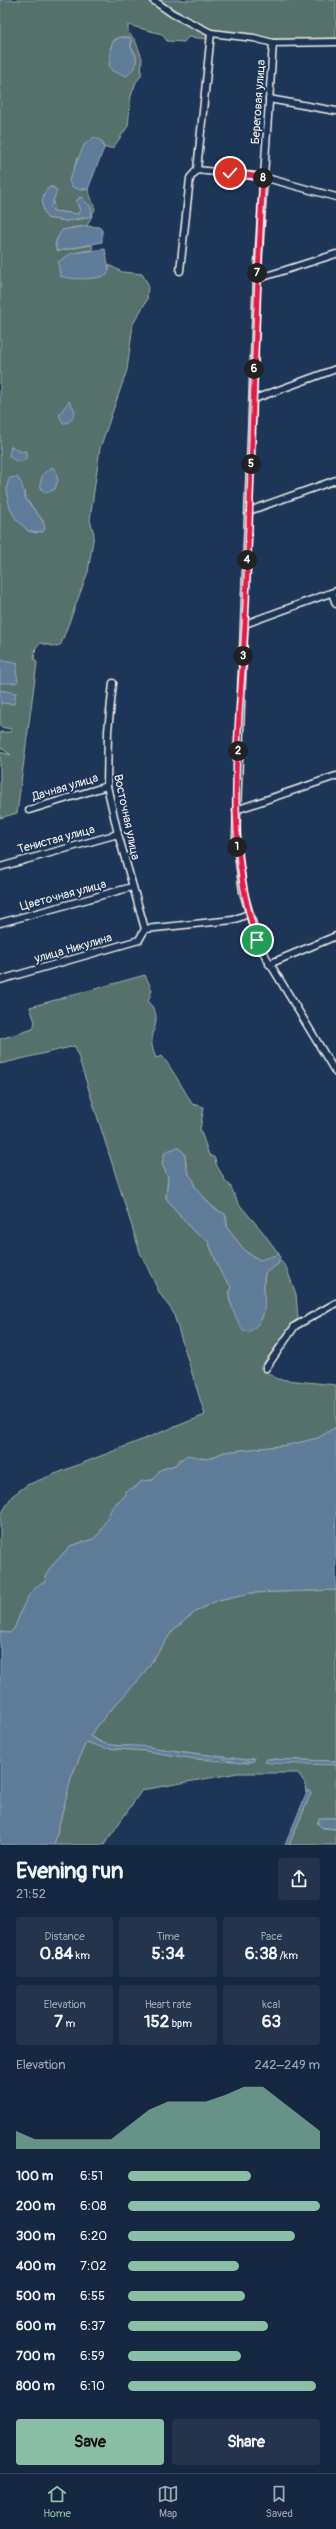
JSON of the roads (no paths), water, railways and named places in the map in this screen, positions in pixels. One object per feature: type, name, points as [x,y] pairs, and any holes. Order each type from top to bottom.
[{"type":"street","points":[[153,0],[173,14],[211,33],[254,38],[273,43],[336,42]]},
{"type":"street","points":[[180,271],[190,178],[197,170],[211,33]]},
{"type":"street","name":"Береговая улица","points":[[273,43],[257,279],[254,399],[236,810],[239,870],[248,914],[260,947],[333,1063],[336,1073]]},
{"type":"street","points":[[269,99],[336,111]]},
{"type":"street","points":[[197,170],[263,177],[336,197]]},
{"type":"street","points":[[257,279],[336,254]]},
{"type":"street","points":[[254,399],[336,369]]},
{"type":"street","points":[[249,511],[336,480]]},
{"type":"street","points":[[245,624],[334,592],[336,604]]},
{"type":"street","name":"Восточная улица","points":[[113,683],[108,731],[107,786],[132,887],[145,929]]},
{"type":"street","points":[[236,810],[336,776]]},
{"type":"street","name":"Дачная улица","points":[[29,810],[107,786]]},
{"type":"street","name":"Тенистая улица","points":[[0,867],[118,834]]},
{"type":"street","name":"Цветочная улица","points":[[0,923],[132,887]]},
{"type":"street","points":[[145,929],[233,920],[248,914]]},
{"type":"street","name":"улица Никулина","points":[[0,980],[139,940],[145,929]]},
{"type":"street","points":[[270,964],[336,936]]},
{"type":"street","points":[[266,1368],[295,1326],[336,1303]]},
{"type":"water","points":[[120,37],[131,38],[131,47],[137,59],[134,68],[127,76],[112,71],[109,65],[112,43]]},
{"type":"water","points":[[94,137],[102,141],[104,148],[88,189],[77,189],[71,186],[69,180],[84,145]]},
{"type":"water","points":[[50,187],[57,190],[51,207],[53,211],[78,214],[80,210],[76,201],[81,197],[91,207],[92,216],[66,221],[47,218],[42,201],[44,193]]},
{"type":"water","points":[[87,226],[99,227],[102,230],[102,242],[58,251],[56,249],[56,241],[62,230]]},
{"type":"water","points":[[105,249],[109,269],[107,275],[84,279],[60,276],[58,262],[72,253]]},
{"type":"water","points":[[69,401],[75,412],[70,421],[63,423],[59,415]]},
{"type":"water","points":[[11,446],[21,452],[26,451],[26,458],[21,462],[16,461],[9,456]]},
{"type":"water","points":[[52,467],[55,470],[58,480],[55,489],[46,493],[40,485],[41,480],[43,474]]},
{"type":"water","points":[[17,477],[22,484],[25,497],[44,524],[45,528],[43,532],[28,531],[14,516],[9,505],[7,488],[10,478]]},
{"type":"water","points":[[0,660],[18,664],[16,671],[18,680],[16,683],[0,683]]},
{"type":"water","points":[[0,690],[16,693],[14,704],[0,703]]},
{"type":"water","points":[[178,1147],[185,1154],[186,1170],[194,1181],[194,1185],[213,1208],[225,1214],[227,1228],[246,1252],[260,1260],[279,1254],[280,1257],[278,1264],[265,1273],[264,1312],[257,1325],[249,1332],[243,1331],[235,1315],[229,1298],[231,1286],[221,1273],[208,1241],[193,1231],[166,1198],[168,1177],[162,1164],[165,1152]]},
{"type":"water","points":[[336,1427],[336,1590],[250,1593],[218,1600],[195,1612],[173,1630],[142,1676],[106,1715],[90,1736],[111,1745],[141,1746],[247,1760],[254,1758],[254,1761],[241,1763],[222,1759],[196,1759],[147,1751],[104,1748],[86,1742],[71,1778],[54,1845],[0,1845],[0,1632],[10,1633],[14,1629],[25,1602],[33,1590],[44,1583],[50,1568],[70,1546],[93,1539],[99,1534],[113,1506],[126,1495],[125,1491],[136,1487],[142,1481],[153,1480],[160,1470],[175,1465],[187,1455],[208,1459],[224,1452],[289,1445],[318,1438]]},
{"type":"water","points":[[266,1759],[336,1761],[336,1765],[270,1763],[265,1762]]},
{"type":"water","points":[[308,1790],[311,1793],[289,1845],[285,1845]]},
{"type":"water","points":[[319,1818],[336,1818],[336,1829],[321,1827],[318,1824]]}]
